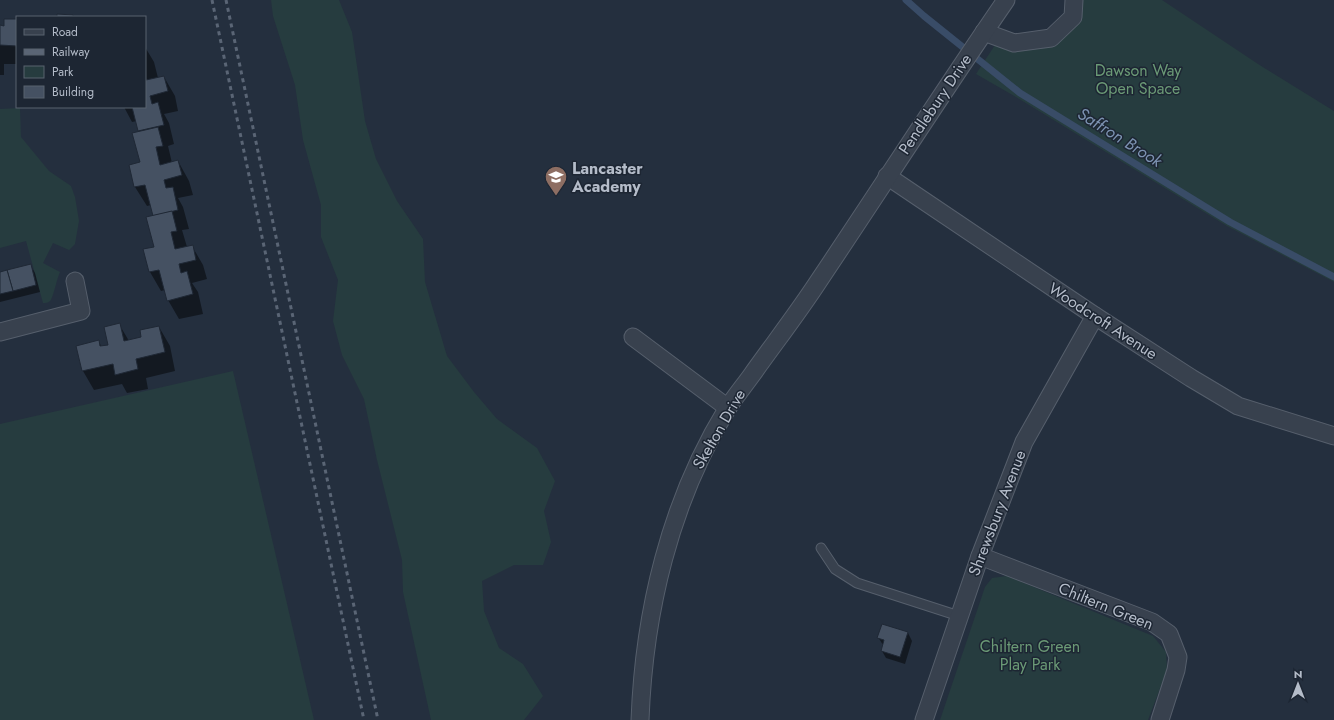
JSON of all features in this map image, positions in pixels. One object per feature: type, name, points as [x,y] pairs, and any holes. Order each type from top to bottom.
[{"type":"street","name":"Pendlebury Drive","points":[[887,176],[1006,0]]},
{"type":"street","points":[[984,32],[1014,43],[1051,38],[1073,17],[1074,0]]},
{"type":"street","name":"Woodcroft Avenue","points":[[887,176],[1095,316],[1191,378],[1238,406],[1334,436]]},
{"type":"street","name":"Skelton Drive","points":[[640,720],[648,632],[664,555],[686,489],[705,448],[728,408],[817,284],[887,176]]},
{"type":"street","points":[[0,332],[81,311],[74,281]]},
{"type":"street","name":"Shrewsbury Avenue","points":[[924,720],[980,556],[1024,442],[1095,316]]},
{"type":"street","points":[[633,337],[728,408]]},
{"type":"street","name":"Chiltern Green","points":[[980,556],[1152,622],[1169,634],[1178,657],[1176,670],[1160,720]]},
{"type":"lane","points":[[821,548],[835,569],[857,583],[959,616]]},
{"type":"green space","points":[[271,0],[339,0],[352,32],[365,121],[376,159],[397,201],[423,239],[425,282],[447,356],[474,392],[497,419],[537,448],[555,481],[544,511],[551,542],[543,565],[514,565],[482,581],[484,611],[499,648],[523,664],[543,696],[524,720],[431,720],[403,592],[402,560],[377,460],[364,399],[342,355],[333,321],[338,280],[321,237],[321,205],[303,140],[295,85],[273,16]]},
{"type":"green space","name":"Dawson Way Open Space","points":[[1077,0],[1162,0],[1258,64],[1334,111],[1334,282],[1227,226],[976,74],[995,45],[1052,39]]},
{"type":"green space","points":[[20,108],[21,137],[49,171],[71,186],[75,197],[79,221],[75,244],[69,250],[53,243],[43,263],[60,272],[51,299],[46,303],[43,303],[26,241],[0,248],[0,109]]},
{"type":"green space","points":[[233,371],[314,720],[0,720],[0,424]]},
{"type":"green space","name":"Chiltern Green Play Park","points":[[1007,576],[1153,636],[1166,652],[1167,670],[1148,720],[940,720],[985,587],[992,578]]},
{"type":"building","points":[[57,14],[73,15],[73,16],[57,16]]},
{"type":"building","points":[[4,19],[16,19],[16,46],[0,45],[0,25],[4,26]]},
{"type":"building","points":[[164,76],[168,91],[150,96],[152,104],[158,102],[164,125],[138,131],[132,108],[146,108],[146,80]]},
{"type":"building","points":[[158,127],[163,146],[156,147],[160,165],[178,160],[182,175],[164,180],[166,188],[173,187],[178,210],[153,216],[145,185],[134,187],[129,165],[140,162],[132,133]]},
{"type":"building","points":[[172,211],[177,231],[171,232],[175,249],[193,245],[196,260],[179,264],[181,273],[187,271],[193,294],[167,301],[159,270],[149,272],[143,249],[154,247],[146,217]]},
{"type":"building","points":[[31,264],[36,285],[13,291],[7,270]]},
{"type":"building","points":[[7,270],[13,291],[0,294],[0,272]]},
{"type":"building","points":[[120,323],[124,341],[141,337],[140,330],[159,326],[165,352],[136,359],[138,369],[115,375],[113,364],[82,371],[76,346],[99,340],[100,346],[108,345],[104,327]]},
{"type":"building","points":[[882,624],[908,632],[900,657],[881,651],[884,640],[877,638]]},
{"type":"waterway","name":"Saffron Brook","points":[[906,0],[1020,93],[1230,222],[1334,277]]},
{"type":"railway","points":[[212,0],[364,720]]},
{"type":"railway","points":[[226,0],[378,720]]},
{"type":"place","name":"Lancaster Academy","points":[[556,196]]}]
